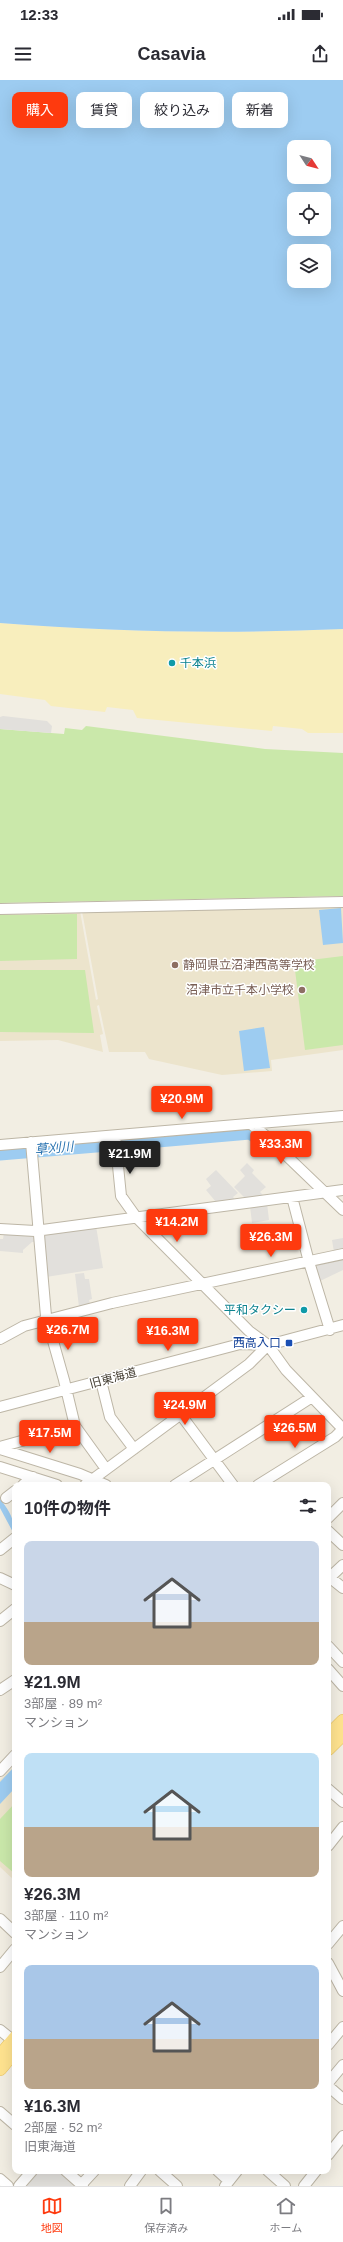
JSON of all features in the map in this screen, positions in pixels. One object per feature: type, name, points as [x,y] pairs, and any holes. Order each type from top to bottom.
[{"type":"main road","points":[[331,1733],[343,1721]]},
{"type":"main road","points":[[331,1746],[343,1734]]},
{"type":"main road","points":[[0,2056],[12,2045]]},
{"type":"main road","points":[[0,2069],[12,2047]]},
{"type":"street","points":[[0,908],[343,902]]},
{"type":"street","points":[[0,1145],[343,1116]]},
{"type":"street","points":[[251,1124],[267,1137],[343,1210]]},
{"type":"street","points":[[115,1136],[121,1196],[136,1217],[249,1331],[268,1345],[286,1370],[343,1429],[335,1436],[263,1482]]},
{"type":"street","points":[[31,1142],[47,1320],[67,1390],[75,1426],[106,1469]]},
{"type":"street","points":[[0,1229],[39,1230],[343,1190]]},
{"type":"street","points":[[292,1197],[309,1262],[330,1330]]},
{"type":"street","points":[[0,1339],[24,1326],[47,1320],[343,1254]]},
{"type":"street","name":"旧東海道","points":[[0,1407],[240,1344],[268,1345],[330,1330],[343,1325]]},
{"type":"street","points":[[0,1448],[88,1482],[249,1364],[268,1345]]},
{"type":"street","points":[[102,1381],[110,1417],[134,1449]]},
{"type":"street","points":[[180,1482],[312,1397]]},
{"type":"street","points":[[181,1415],[231,1482]]},
{"type":"street","points":[[0,1448],[75,1426]]},
{"type":"street","points":[[0,1467],[48,1482]]},
{"type":"street","points":[[27,1482],[33,1477]]},
{"type":"street","points":[[270,1478],[275,1482]]},
{"type":"street","points":[[6,1498],[12,1493]]},
{"type":"street","points":[[331,1515],[343,1503]]},
{"type":"street","points":[[331,1534],[343,1545]]},
{"type":"street","points":[[0,1550],[12,1541]]},
{"type":"street","points":[[331,1576],[343,1565]]},
{"type":"street","points":[[0,1578],[12,1584]]},
{"type":"street","points":[[331,1579],[343,1588]]},
{"type":"street","points":[[0,1621],[12,1611]]},
{"type":"street","points":[[331,1649],[343,1662]]},
{"type":"street","points":[[331,1672],[343,1686]]},
{"type":"street","points":[[0,1690],[12,1685]]},
{"type":"street","points":[[0,1771],[12,1759]]},
{"type":"street","points":[[331,1792],[343,1802]]},
{"type":"street","points":[[331,1842],[343,1827]]},
{"type":"street","points":[[0,1919],[12,1930]]},
{"type":"street","points":[[331,1938],[343,1926]]},
{"type":"street","points":[[0,1967],[12,1953]]},
{"type":"street","points":[[331,1973],[343,1991]]},
{"type":"street","points":[[331,2041],[343,2027]]},
{"type":"street","points":[[0,2030],[12,2041]]},
{"type":"street","points":[[331,2079],[343,2065]]},
{"type":"street","points":[[331,2089],[343,2099]]},
{"type":"street","points":[[0,2112],[12,2122]]},
{"type":"street","points":[[331,2149],[343,2136]]},
{"type":"street","points":[[19,2186],[29,2174]]},
{"type":"street","points":[[69,2174],[82,2185],[91,2174]]},
{"type":"street","points":[[130,2186],[140,2174]]},
{"type":"street","points":[[163,2174],[176,2186]]},
{"type":"street","points":[[220,2174],[227,2184],[235,2174]]},
{"type":"street","points":[[271,2174],[285,2186]]},
{"type":"street","points":[[304,2186],[314,2174]]},
{"type":"street","points":[[0,2179],[8,2186]]},
{"type":"shaded area","points":[[3,716],[47,721],[52,726],[51,733],[0,729],[0,717]]},
{"type":"shaded area","name":"静岡県立沼津西高等学校","points":[[343,906],[343,1050],[271,1060],[272,1071],[222,1075],[149,1059],[145,1052],[109,1052],[99,1005],[97,1006],[103,1034],[100,1035],[103,1052],[58,1040],[0,1041],[0,912],[80,911],[96,1000],[98,999],[82,911],[251,909]]},
{"type":"shaded area","points":[[247,1163],[254,1170],[252,1173],[266,1187],[260,1192],[263,1195],[246,1199],[234,1187],[245,1176],[240,1170]]},
{"type":"shaded area","points":[[216,1170],[238,1193],[233,1197],[235,1200],[216,1202],[206,1190],[211,1186],[206,1179]]},
{"type":"shaded area","points":[[267,1203],[269,1220],[252,1223],[250,1206]]},
{"type":"shaded area","points":[[96,1226],[103,1268],[46,1277],[42,1234]]},
{"type":"shaded area","points":[[4,1233],[34,1233],[35,1242],[32,1242],[23,1250],[23,1253],[0,1251],[0,1239],[3,1239]]},
{"type":"shaded area","points":[[343,1238],[343,1250],[334,1252],[332,1240]]},
{"type":"shaded area","points":[[343,1257],[343,1270],[318,1282],[314,1263]]},
{"type":"shaded area","points":[[84,1273],[85,1279],[89,1279],[92,1299],[89,1300],[90,1304],[79,1307],[75,1274]]},
{"type":"shaded area","points":[[12,1768],[12,1878],[0,1867],[0,1780]]},
{"type":"shaded area","points":[[33,2174],[66,2174],[77,2183],[75,2186],[28,2186],[25,2184]]},
{"type":"green space","points":[[86,726],[265,749],[343,753],[343,896],[0,903],[0,729],[64,734],[65,728],[82,730]]},
{"type":"green space","points":[[77,914],[77,959],[0,961],[0,915]]},
{"type":"green space","points":[[343,956],[343,1045],[305,1050],[294,962]]},
{"type":"green space","points":[[0,970],[85,970],[94,1033],[0,1032]]},
{"type":"green space","points":[[12,1806],[12,1871],[0,1861],[0,1819]]},
{"type":"sand","name":"千本浜","points":[[0,623],[129,630],[214,632],[343,629],[343,733],[308,733],[302,729],[273,726],[272,731],[137,718],[133,710],[107,707],[105,712],[51,706],[45,700],[0,694]]},
{"type":"water","points":[[0,80],[343,80],[343,629],[214,632],[0,623]]},
{"type":"water","points":[[341,908],[343,943],[323,945],[319,910]]},
{"type":"water","points":[[264,1027],[270,1068],[244,1071],[239,1031]]},
{"type":"water","points":[[0,1499],[11,1516],[12,1530],[0,1508]]},
{"type":"water","points":[[12,1769],[12,1791],[0,1804],[0,1782]]},
{"type":"waterway","name":"草刈川","points":[[123,1143],[250,1132],[273,1147]]},
{"type":"waterway","name":"草刈川","points":[[0,1153],[108,1144]]},
{"type":"place","name":"千本浜","points":[[172,663]]},
{"type":"place","name":"静岡県立沼津西高等学校","points":[[175,965]]},
{"type":"place","name":"沼津市立千本小学校","points":[[302,990]]},
{"type":"place","name":"平和タクシー","points":[[304,1310]]},
{"type":"place","name":"西高入口","points":[[289,1343]]}]
